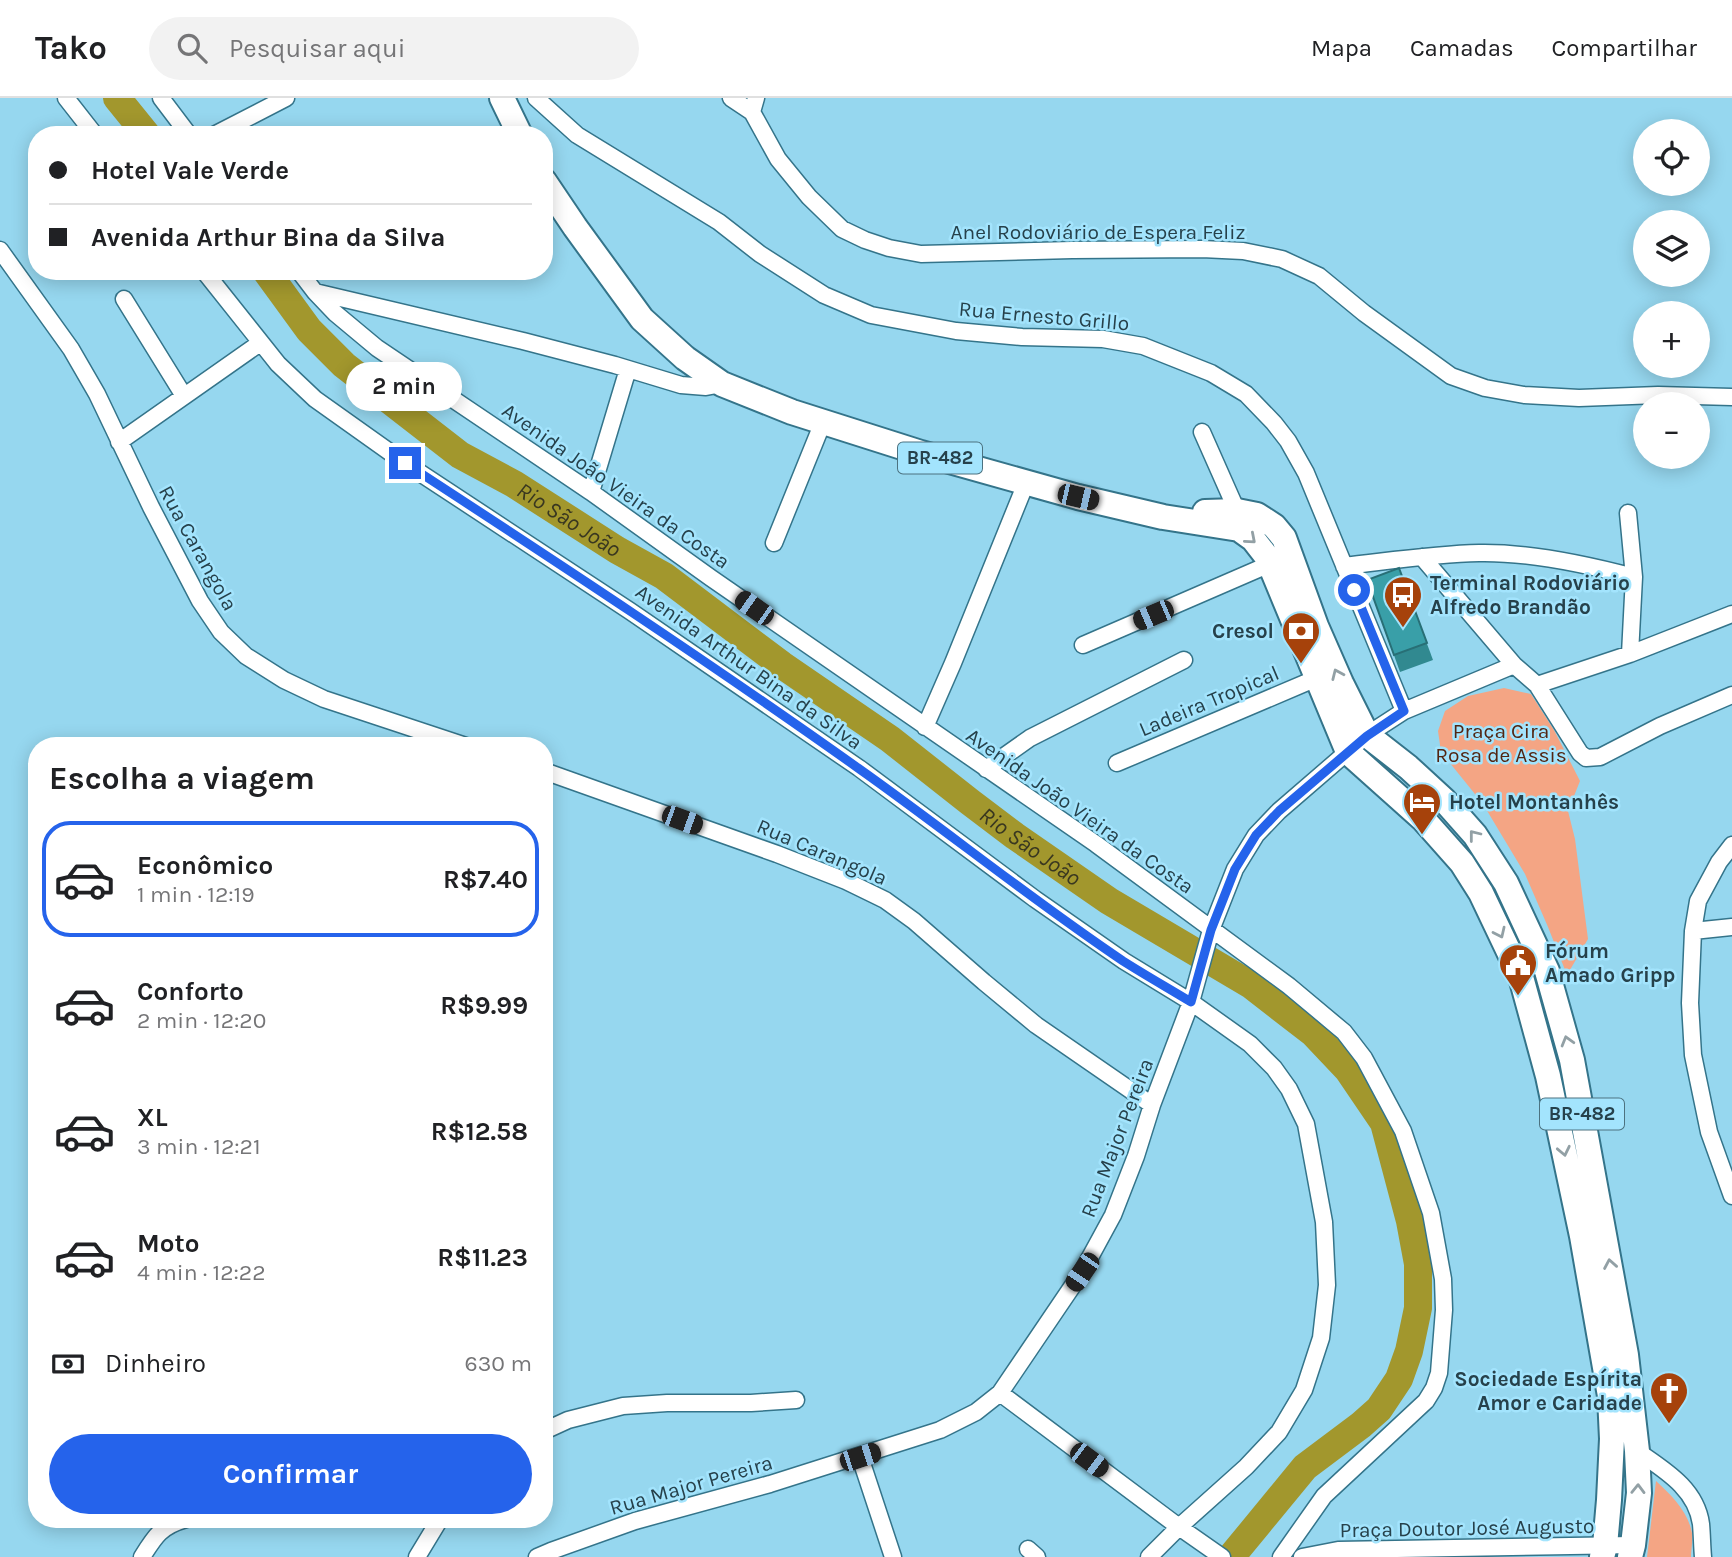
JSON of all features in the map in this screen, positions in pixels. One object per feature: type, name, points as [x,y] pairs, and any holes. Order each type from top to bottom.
[{"type":"highway","points":[[502,98],[516,126]]},
{"type":"highway","name":"BR-482","points":[[553,194],[642,318],[685,358],[722,384],[781,408],[921,453],[1026,483],[1163,517],[1239,530],[1259,545],[1348,752],[1423,819],[1462,863],[1481,893],[1521,976],[1548,1076],[1580,1222],[1611,1396],[1612,1439],[1603,1551]]},
{"type":"highway","name":"BR-482","points":[[1163,517],[1217,510],[1237,511],[1256,515],[1274,526],[1284,538],[1316,626],[1367,736],[1408,767],[1444,800],[1475,835],[1506,883],[1547,971],[1572,1060],[1626,1355],[1639,1493],[1631,1551]]},
{"type":"street","points":[[66,98],[88,126]]},
{"type":"street","points":[[161,98],[182,126]]},
{"type":"street","points":[[232,126],[286,98]]},
{"type":"street","name":"Rua Ernesto Grillo","points":[[536,98],[577,135],[719,222],[760,254],[824,295],[870,316],[956,331],[1022,337],[1103,339],[1143,346],[1212,373],[1245,394],[1274,423],[1306,472],[1404,711]]},
{"type":"street","points":[[731,98],[754,105]]},
{"type":"street","name":"Anel Rodoviário de Espera Feliz","points":[[754,105],[778,159],[809,197],[842,229],[889,248],[921,254],[1189,249],[1242,251],[1282,258],[1319,276],[1364,313],[1451,376],[1485,388],[1524,395],[1579,398],[1658,395],[1732,397]]},
{"type":"street","name":"Rua Carangola","points":[[0,250],[71,349],[97,394],[150,507],[200,601],[221,632],[246,656],[284,680],[324,699],[439,737]]},
{"type":"street","name":"Avenida Arthur Bina da Silva","points":[[211,280],[278,364],[315,399],[405,463],[630,611],[859,768],[1035,899],[1250,1044],[1274,1068],[1289,1089],[1306,1125],[1324,1222],[1327,1285],[1321,1338],[1304,1390],[1279,1432],[1149,1557]]},
{"type":"street","name":"Avenida João Vieira da Costa","points":[[306,280],[335,313],[377,348],[592,492],[711,578],[1096,844],[1210,935],[1289,986],[1344,1032],[1364,1058],[1403,1131],[1431,1213],[1443,1279],[1444,1310],[1439,1373],[1426,1401],[1324,1496],[1281,1557]]},
{"type":"street","points":[[315,292],[523,341],[692,387],[722,384]]},
{"type":"street","points":[[124,299],[184,396]]},
{"type":"street","points":[[119,442],[260,343]]},
{"type":"street","points":[[592,492],[628,369]]},
{"type":"street","points":[[774,543],[823,422]]},
{"type":"street","points":[[1202,432],[1237,511]]},
{"type":"street","points":[[925,727],[1026,483]]},
{"type":"street","points":[[1628,513],[1634,577],[1630,654]]},
{"type":"street","points":[[1344,566],[1482,553],[1550,558],[1634,577]]},
{"type":"street","points":[[1422,557],[1514,665],[1537,685],[1580,753],[1586,758],[1600,757],[1660,726],[1732,695]]},
{"type":"street","points":[[1083,645],[1269,564]]},
{"type":"street","points":[[1537,685],[1630,654],[1732,614]]},
{"type":"street","points":[[986,769],[1030,738],[1184,660]]},
{"type":"street","points":[[1367,736],[1404,711],[1514,665]]},
{"type":"street","name":"Ladeira Tropical","points":[[1117,763],[1317,678]]},
{"type":"street","name":"Rua Major Pereira","points":[[547,1555],[635,1521],[770,1484],[940,1430],[976,1412],[1000,1393],[1082,1272],[1113,1215],[1191,1002],[1210,935],[1235,869],[1256,835],[1279,811],[1367,736]]},
{"type":"street","name":"Rua Carangola","points":[[553,774],[778,854],[886,900],[1037,1025],[1153,1105]]},
{"type":"street","points":[[1732,845],[1719,862],[1698,901],[1693,931],[1690,1003],[1693,1055],[1709,1132],[1732,1196]]},
{"type":"street","points":[[1693,931],[1732,927]]},
{"type":"street","points":[[1000,1393],[1215,1553]]},
{"type":"street","points":[[553,1427],[568,1420],[622,1406],[796,1400]]},
{"type":"street","points":[[1637,1451],[1679,1481],[1693,1500],[1701,1521],[1703,1557]]},
{"type":"street","points":[[860,1457],[893,1557]]},
{"type":"street","points":[[142,1557],[155,1537],[165,1528]]},
{"type":"street","points":[[417,1557],[435,1528]]},
{"type":"street","name":"Praça Doutor José Augusto","points":[[1302,1557],[1338,1550],[1631,1551]]},
{"type":"green space","name":"Praça Cira Rosa de Assis","points":[[1504,688],[1531,694],[1554,730],[1580,781],[1568,811],[1575,839],[1588,939],[1567,975],[1525,874],[1483,804],[1441,752],[1438,731],[1445,711],[1468,696]]},
{"type":"green space","points":[[1656,1481],[1673,1498],[1687,1518],[1692,1533],[1691,1557],[1647,1557]]},
{"type":"building","name":"Terminal Rodoviário Alfredo Brandão","points":[[1399,568],[1427,643],[1394,655],[1367,580]]},
{"type":"waterway","name":"Rio São João","points":[[117,98],[140,126]]},
{"type":"waterway","name":"Rio São João","points":[[273,280],[309,330],[344,365],[460,455],[514,484],[617,550],[664,576],[782,665],[890,739],[1015,836],[1109,901],[1251,985],[1313,1033],[1348,1070],[1384,1123],[1410,1221],[1418,1264],[1418,1308],[1409,1351],[1399,1379],[1379,1409],[1305,1467],[1231,1557]]},
{"type":"place","name":"Terminal Rodoviário Alfredo Brandão","points":[[1403,629]]},
{"type":"place","name":"Cresol","points":[[1301,665]]},
{"type":"place","name":"Hotel Montanhês","points":[[1422,836]]},
{"type":"place","name":"Fórum Amado Gripp","points":[[1518,997]]},
{"type":"place","name":"Sociedade Espírita Amor e Caridade","points":[[1669,1425]]},
{"type":"route","points":[[405,463],[712,667],[859,768],[1035,899],[1124,961],[1191,1002],[1211,930],[1235,869],[1256,835],[1279,811],[1367,736],[1404,711],[1354,590]]}]
